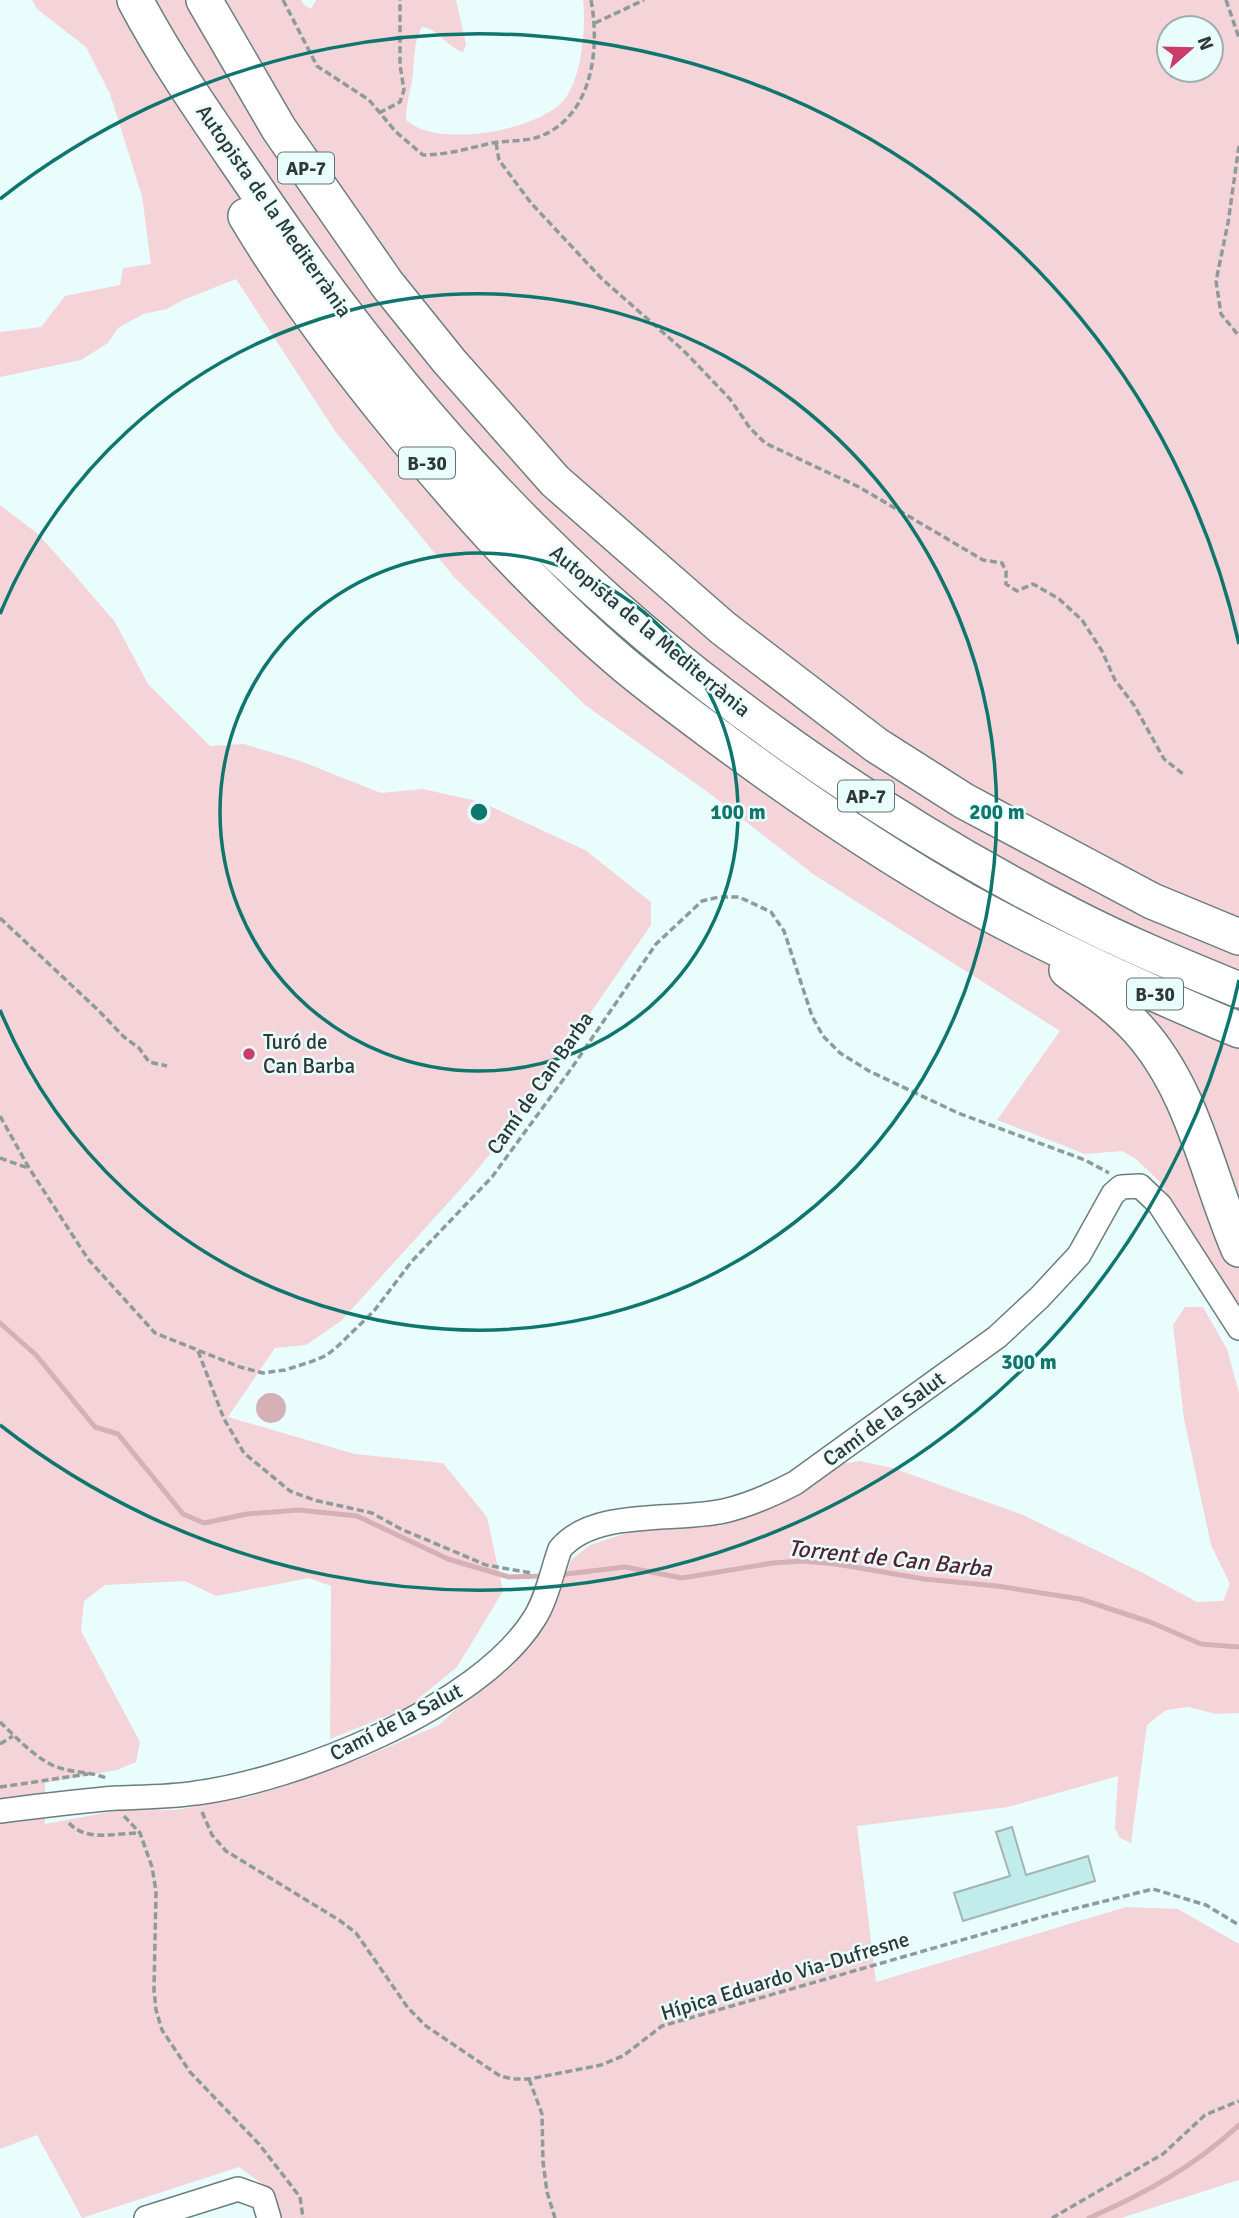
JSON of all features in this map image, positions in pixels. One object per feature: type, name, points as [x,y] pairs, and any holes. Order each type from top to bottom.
[{"type":"highway","name":"Autopista de la Mediterrània","points":[[135,0],[172,65],[291,240],[376,353],[464,458],[537,534],[606,599],[714,690],[828,771],[912,826],[1073,917],[1239,990]]},
{"type":"highway","name":"AP-7","points":[[204,0],[279,129],[387,284],[498,418],[555,481],[723,628],[876,745],[964,800],[1152,901],[1239,937]]},
{"type":"highway","name":"B-30","points":[[172,65],[247,218],[326,336],[420,455],[522,569],[621,663],[777,781],[917,872],[1085,962],[1239,1030]]},
{"type":"highway","points":[[1011,924],[1044,953],[1106,999],[1138,1030],[1160,1060],[1187,1107],[1225,1217],[1239,1249]]},
{"type":"street","points":[[1132,1185],[1146,1189],[1160,1205],[1239,1328]]},
{"type":"street","name":"Camí de la Salut","points":[[0,1811],[63,1803],[197,1793],[253,1783],[334,1755],[420,1714],[462,1690],[488,1670],[524,1634],[537,1615],[560,1549],[566,1541],[594,1525],[723,1511],[757,1501],[794,1483],[997,1337],[1040,1297],[1079,1255],[1113,1194],[1121,1186],[1132,1185]]},
{"type":"street","points":[[146,2218],[238,2189],[262,2199],[269,2218]]},
{"type":"path","points":[[283,0],[317,66],[369,100],[396,132],[423,155],[439,155],[540,137],[569,117],[589,83],[595,23],[591,0]]},
{"type":"path","points":[[379,113],[400,102],[404,90],[400,65],[400,0]]},
{"type":"path","points":[[595,23],[644,0]]},
{"type":"path","points":[[1226,0],[1239,38]]},
{"type":"path","points":[[496,143],[499,160],[531,203],[602,279],[683,350],[730,399],[750,428],[765,443],[859,487],[983,560],[1002,563],[1006,571],[1006,584],[1017,591],[1033,584],[1059,599],[1082,620],[1164,759],[1183,774]]},
{"type":"path","points":[[1239,146],[1216,281],[1221,314],[1239,336]]},
{"type":"path","name":"Camí de Can Barba","points":[[0,1116],[29,1168],[88,1259],[155,1333],[263,1373],[313,1362],[339,1345],[374,1311],[412,1261],[492,1177],[571,1069],[656,944],[702,901],[738,897],[771,912],[784,931],[812,1016],[823,1036],[840,1053],[869,1071],[958,1113],[1084,1160],[1132,1185]]},
{"type":"path","points":[[0,918],[124,1037],[139,1048],[149,1062],[167,1066]]},
{"type":"path","points":[[0,1158],[29,1168]]},
{"type":"path","points":[[198,1351],[224,1419],[244,1453],[290,1491],[314,1500],[372,1513],[486,1565],[550,1577]]},
{"type":"path","points":[[0,1722],[32,1752],[53,1766],[94,1773],[0,1787]]},
{"type":"path","points":[[0,1744],[14,1735]]},
{"type":"path","name":"Hípica Eduardo Via-Dufresne","points":[[197,1793],[212,1835],[226,1850],[356,1933],[408,2008],[426,2026],[500,2076],[513,2079],[529,2079],[601,2065],[623,2056],[662,2026],[1049,1915],[1153,1889],[1206,1905],[1239,1924]]},
{"type":"path","points":[[63,1803],[66,1818],[79,1832],[89,1835],[140,1833],[152,1867],[156,1891],[154,1990],[162,2030],[190,2072],[259,2144],[300,2197],[303,2218]]},
{"type":"path","points":[[529,2079],[542,2114],[542,2162],[555,2218]]},
{"type":"path","points":[[1052,2218],[1163,2154],[1205,2115],[1239,2101]]},
{"type":"shaded area","points":[[32,0],[301,0],[311,9],[316,0],[456,0],[466,44],[463,52],[433,31],[422,27],[415,47],[406,120],[420,129],[463,135],[511,127],[533,120],[565,99],[575,78],[582,51],[583,0],[1239,0],[1239,1308],[1160,1182],[1136,1159],[1122,1151],[1085,1154],[997,1120],[1060,1031],[813,874],[709,793],[585,705],[454,577],[335,431],[236,279],[167,309],[143,314],[118,328],[108,343],[81,360],[0,377],[0,332],[41,327],[65,296],[120,285],[123,268],[151,264],[142,196],[110,94],[86,47],[37,9]]},
{"type":"shaded area","points":[[0,505],[38,534],[72,572],[115,622],[148,684],[210,746],[244,744],[300,761],[381,793],[423,789],[481,802],[585,850],[651,902],[651,925],[509,1131],[467,1182],[341,1321],[306,1345],[275,1348],[228,1417],[355,1454],[443,1463],[487,1517],[503,1591],[457,1667],[407,1708],[330,1739],[331,1586],[309,1578],[216,1596],[185,1581],[105,1585],[84,1601],[81,1631],[140,1742],[136,1762],[117,1770],[45,1783],[45,1824],[125,1809],[176,1810],[249,1797],[362,1758],[439,1725],[513,1656],[551,1613],[571,1560],[590,1545],[630,1532],[723,1525],[790,1494],[832,1465],[860,1461],[893,1468],[1023,1515],[1197,1602],[1223,1601],[1230,1584],[1211,1545],[1184,1419],[1173,1325],[1185,1307],[1203,1307],[1227,1349],[1239,1393],[1239,1713],[1216,1714],[1189,1707],[1166,1710],[1147,1725],[1131,1843],[1120,1838],[1115,1828],[1118,1776],[1008,1807],[857,1826],[876,1982],[1126,1907],[1178,1909],[1239,1944],[1239,2180],[1121,2218],[275,2218],[264,2185],[239,2167],[82,2218],[37,2135],[0,2149]]},
{"type":"shaded area","points":[[271,1393],[281,1398],[286,1408],[281,1418],[271,1423],[261,1418],[256,1408],[261,1398]]},
{"type":"building","points":[[1012,1827],[1026,1875],[1088,1856],[1095,1881],[963,1921],[954,1893],[1010,1876],[996,1832]]},
{"type":"waterway","name":"Torrent de Can Barba","points":[[0,1323],[36,1355],[95,1427],[118,1434],[183,1514],[204,1523],[247,1514],[299,1510],[357,1516],[448,1559],[509,1577],[544,1576]]},
{"type":"waterway","name":"Torrent de Can Barba","points":[[558,1575],[625,1567],[682,1578],[773,1563],[802,1561],[836,1564],[924,1579],[997,1586],[1080,1599],[1150,1622],[1201,1644],[1239,1647]]},
{"type":"waterway","points":[[1089,2218],[1168,2178],[1204,2154],[1239,2125]]},
{"type":"place","name":"Turó de Can Barba","points":[[249,1054]]}]
